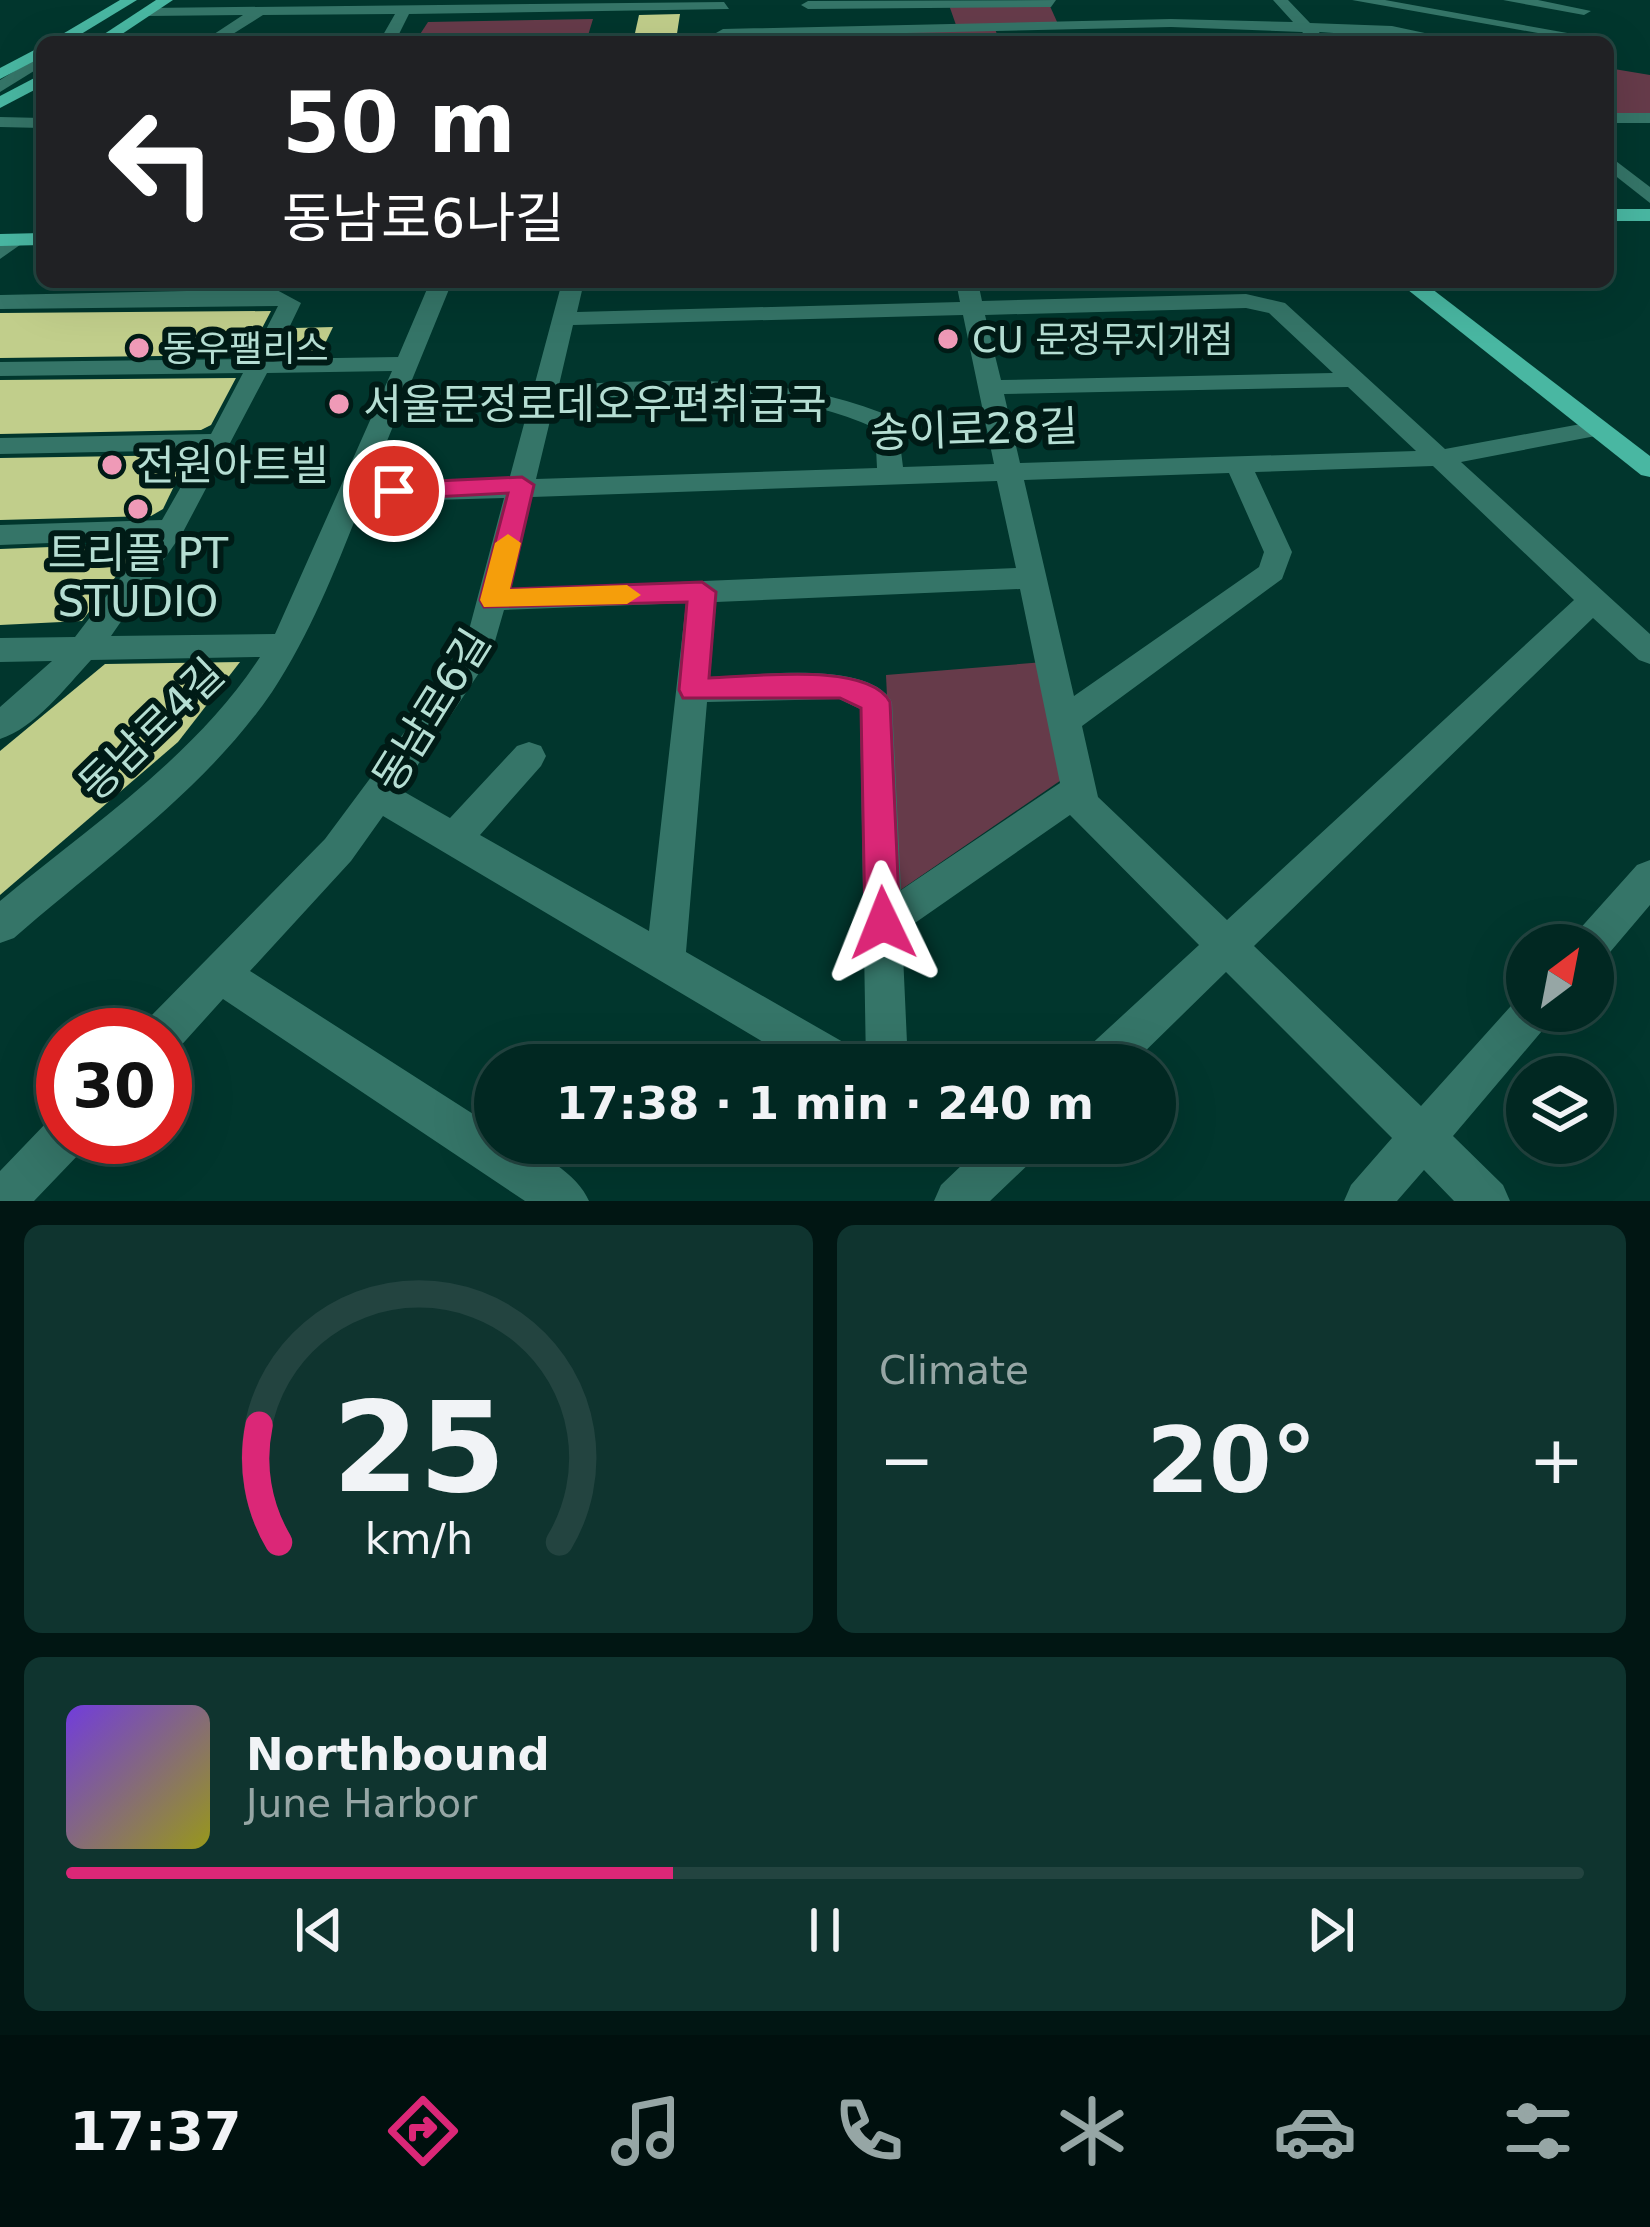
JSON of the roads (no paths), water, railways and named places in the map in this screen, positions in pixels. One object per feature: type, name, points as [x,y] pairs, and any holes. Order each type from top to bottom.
[{"type":"main road","points":[[68,36],[130,0]]},
{"type":"main road","points":[[109,36],[166,0]]},
{"type":"main road","points":[[0,74],[36,58]]},
{"type":"main road","points":[[0,103],[36,82]]},
{"type":"main road","points":[[1614,215],[1650,215]]},
{"type":"main road","points":[[6,244],[36,240]]},
{"type":"main road","points":[[1417,288],[1650,469]]},
{"type":"street","points":[[147,12],[229,6],[461,4],[469,0]]},
{"type":"street","points":[[1164,0],[1194,36]]},
{"type":"street","points":[[1280,0],[1314,36]]},
{"type":"street","points":[[1359,0],[1399,36]]},
{"type":"street","points":[[1359,0],[1559,36]]},
{"type":"street","points":[[1510,0],[1585,6],[1577,36]]},
{"type":"street","points":[[727,36],[808,13],[947,15],[1051,1],[1069,36]]},
{"type":"street","points":[[229,6],[258,12],[724,3],[723,36]]},
{"type":"street","points":[[390,36],[404,10]]},
{"type":"street","points":[[76,36],[110,12]]},
{"type":"street","points":[[220,36],[258,12]]},
{"type":"street","points":[[808,13],[947,15],[1001,34],[1063,26],[1186,26],[1314,36],[1392,30],[1426,36]]},
{"type":"street","points":[[0,87],[36,60]]},
{"type":"street","points":[[1614,118],[1650,118]]},
{"type":"street","points":[[0,122],[36,122]]},
{"type":"street","points":[[1614,162],[1650,162]]},
{"type":"street","points":[[1614,166],[1650,197]]},
{"type":"street","name":"동남로4길","points":[[0,925],[194,756],[243,705],[284,645],[438,288]]},
{"type":"street","name":"동남로6길","points":[[188,1008],[338,850],[480,646],[571,288]]},
{"type":"street","points":[[970,295],[1082,804],[1487,1201]]},
{"type":"street","points":[[563,319],[970,295],[1246,301],[1276,308],[1650,652]]},
{"type":"street","points":[[0,302],[275,296],[290,304],[168,530],[90,646],[0,726]]},
{"type":"street","points":[[0,369],[406,364]]},
{"type":"street","points":[[991,387],[1352,380]]},
{"type":"street","points":[[545,393],[709,385],[784,393],[859,409],[888,424],[890,474]]},
{"type":"street","name":"송이로28길","points":[[352,494],[1439,458],[1597,429]]},
{"type":"street","points":[[0,446],[218,442]]},
{"type":"street","points":[[1064,721],[1273,572],[1278,552],[1238,464]]},
{"type":"street","points":[[0,535],[168,530]]},
{"type":"street","points":[[494,600],[1033,578]]},
{"type":"street","points":[[665,962],[702,592]]},
{"type":"street","points":[[1122,1044],[1594,600]]},
{"type":"street","points":[[0,650],[284,645]]},
{"type":"street","points":[[694,690],[843,686],[875,702],[886,1044]]},
{"type":"street","points":[[454,839],[529,757]]},
{"type":"street","points":[[883,923],[1079,789]]},
{"type":"street","points":[[379,795],[806,1044]]},
{"type":"street","points":[[1609,924],[1650,877]]},
{"type":"street","points":[[220,974],[566,1201]]},
{"type":"street","points":[[1366,1201],[1515,1032]]},
{"type":"street","points":[[17,1196],[42,1164]]},
{"type":"street","points":[[957,1201],[985,1164]]},
{"type":"place","name":"CU 문정무지개점","points":[[948,339]]},
{"type":"place","name":"동우팰리스","points":[[139,348]]},
{"type":"place","name":"서울문정로데오우편취급국","points":[[339,404]]},
{"type":"place","name":"전원아트빌","points":[[112,465]]},
{"type":"place","name":"트리플 PT STUDIO","points":[[138,509]]}]
